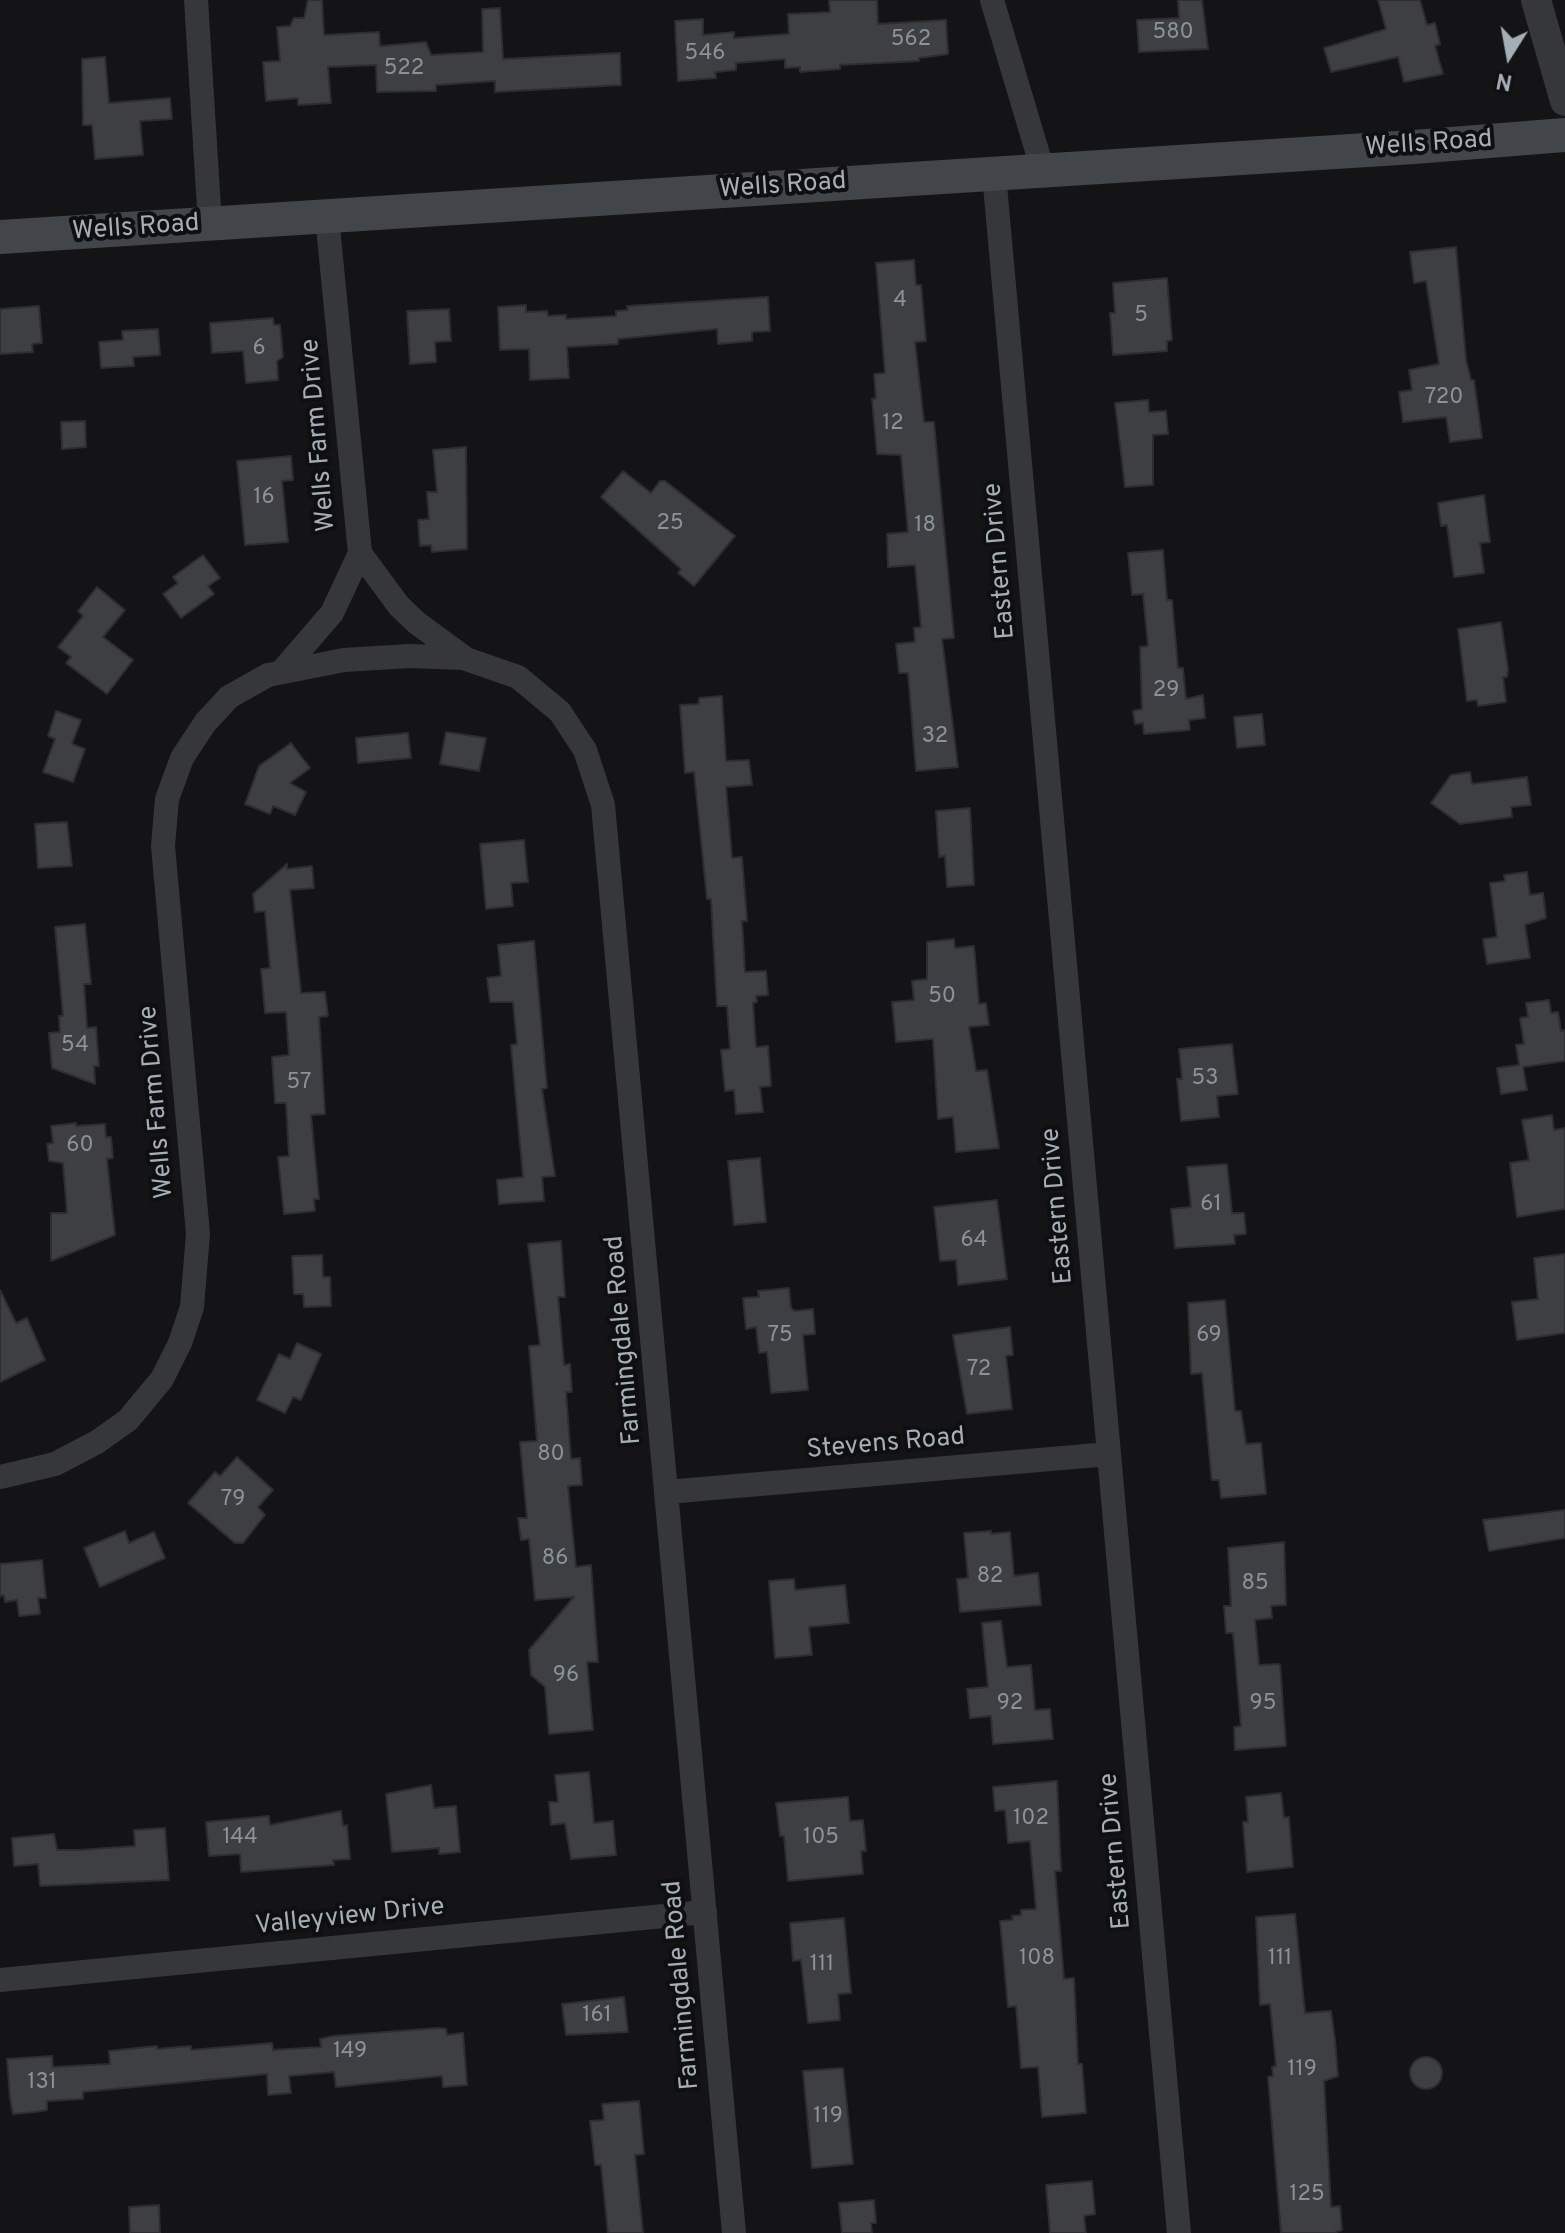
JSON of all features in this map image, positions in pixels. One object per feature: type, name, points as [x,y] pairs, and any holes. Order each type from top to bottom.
[{"type":"main road","name":"Wells Road","points":[[0,237],[1565,135]]},
{"type":"street","points":[[196,0],[210,224]]},
{"type":"street","points":[[992,0],[1043,171]]},
{"type":"street","points":[[1536,0],[1565,101]]},
{"type":"street","name":"Eastern Drive","points":[[994,174],[1179,2233]]},
{"type":"street","name":"Wells Farm Drive","points":[[282,671],[332,613],[360,553],[327,217]]},
{"type":"street","name":"Farmingdale Road","points":[[360,553],[403,611],[466,659],[509,672],[552,705],[579,739],[600,793],[607,838],[734,2233]]},
{"type":"street","name":"Wells Farm Drive","points":[[0,1477],[55,1464],[120,1426],[156,1388],[185,1331],[196,1284],[198,1234],[163,857],[165,810],[177,768],[212,714],[240,688],[282,671],[367,658],[466,659]]},
{"type":"street","name":"Stevens Road","points":[[667,1492],[1109,1454]]},
{"type":"street","name":"Valleyview Drive","points":[[0,1980],[705,1912]]},
{"type":"building","points":[[308,0],[322,0],[324,35],[379,32],[380,46],[426,42],[431,55],[483,52],[482,9],[500,8],[503,59],[620,53],[621,85],[495,92],[495,81],[436,85],[436,91],[377,92],[376,65],[328,67],[331,103],[298,105],[298,98],[266,101],[263,62],[280,61],[277,27],[290,26],[294,18],[304,18]]},
{"type":"building","points":[[829,0],[877,0],[878,24],[946,20],[948,54],[919,58],[919,61],[840,65],[840,69],[800,72],[800,67],[785,68],[785,59],[736,63],[736,70],[715,72],[716,78],[678,81],[675,21],[703,19],[703,35],[734,32],[734,38],[789,34],[788,14],[830,12]]},
{"type":"building","points":[[1178,0],[1202,0],[1208,49],[1139,52],[1137,20],[1179,18]]},
{"type":"building","points":[[1378,0],[1420,0],[1427,25],[1435,23],[1440,44],[1435,46],[1443,74],[1404,82],[1398,57],[1331,72],[1324,48],[1386,29]]},
{"type":"building","points":[[105,57],[109,103],[170,98],[172,119],[140,121],[143,155],[95,159],[92,125],[83,125],[82,59]]},
{"type":"building","points":[[1456,247],[1466,360],[1471,380],[1474,380],[1482,438],[1450,442],[1446,417],[1403,422],[1399,392],[1412,390],[1409,370],[1439,364],[1426,281],[1414,283],[1410,252]]},
{"type":"building","points":[[914,260],[916,285],[921,285],[926,341],[915,342],[924,422],[934,422],[954,638],[942,639],[958,767],[916,771],[908,673],[899,673],[896,644],[915,642],[914,628],[921,627],[915,565],[888,567],[887,534],[908,532],[901,455],[877,454],[872,399],[876,398],[874,374],[885,373],[876,263]]},
{"type":"building","points":[[1167,278],[1172,340],[1167,341],[1167,351],[1113,355],[1110,313],[1115,313],[1113,283]]},
{"type":"building","points":[[768,297],[770,331],[752,332],[752,341],[718,344],[717,329],[618,339],[618,344],[567,347],[569,378],[530,380],[529,349],[500,350],[498,307],[526,305],[526,312],[547,311],[548,316],[566,315],[566,319],[616,316],[616,311],[628,310],[627,306]]},
{"type":"building","points":[[39,306],[42,343],[32,344],[33,352],[0,354],[0,309]]},
{"type":"building","points":[[449,309],[451,341],[435,342],[436,362],[410,364],[407,311]]},
{"type":"building","points":[[273,318],[274,325],[280,325],[283,357],[277,361],[278,380],[246,383],[243,351],[212,353],[210,323]]},
{"type":"building","points":[[158,329],[160,355],[133,357],[134,366],[101,368],[99,342],[123,340],[122,331]]},
{"type":"building","points":[[1148,400],[1149,412],[1166,411],[1168,434],[1153,435],[1153,485],[1125,487],[1115,403]]},
{"type":"building","points":[[85,421],[86,447],[62,449],[61,422]]},
{"type":"building","points":[[466,447],[467,549],[432,552],[431,545],[420,546],[418,520],[429,519],[427,492],[437,492],[433,450]]},
{"type":"building","points":[[291,456],[293,480],[282,481],[288,542],[245,545],[237,461]]},
{"type":"building","points":[[623,471],[651,493],[660,481],[665,481],[735,536],[694,586],[678,573],[681,569],[601,497]]},
{"type":"building","points":[[1484,495],[1490,542],[1480,543],[1484,573],[1454,577],[1447,525],[1441,526],[1438,503]]},
{"type":"building","points":[[1163,550],[1167,600],[1172,600],[1178,668],[1183,668],[1186,699],[1203,695],[1205,718],[1189,720],[1190,730],[1144,734],[1143,723],[1135,724],[1133,711],[1142,709],[1140,647],[1148,646],[1143,594],[1132,595],[1128,553]]},
{"type":"building","points":[[203,555],[220,578],[208,586],[214,594],[181,618],[163,594],[178,583],[173,577]]},
{"type":"building","points":[[97,587],[125,610],[103,637],[133,660],[107,694],[66,663],[71,657],[58,647],[83,616],[78,611]]},
{"type":"building","points":[[1501,622],[1508,669],[1507,677],[1503,677],[1506,702],[1478,706],[1477,700],[1467,701],[1458,629]]},
{"type":"building","points":[[722,696],[726,761],[749,760],[752,785],[726,787],[732,858],[742,857],[747,921],[742,921],[745,972],[766,971],[768,995],[756,996],[757,1002],[753,1003],[756,1047],[768,1046],[771,1086],[760,1087],[763,1112],[736,1114],[734,1090],[725,1091],[721,1050],[730,1049],[727,1006],[717,1006],[711,899],[707,899],[694,772],[685,773],[680,705],[699,704],[699,698]]},
{"type":"building","points":[[56,711],[81,720],[72,744],[85,749],[73,782],[43,772],[55,739],[48,736]]},
{"type":"building","points":[[1262,714],[1265,745],[1237,748],[1234,717]]},
{"type":"building","points":[[446,732],[486,738],[479,771],[440,764]]},
{"type":"building","points":[[408,733],[411,758],[358,763],[356,738]]},
{"type":"building","points":[[291,743],[310,768],[290,783],[306,792],[295,815],[273,806],[270,814],[245,804],[259,766]]},
{"type":"building","points":[[1470,772],[1472,784],[1527,777],[1531,805],[1511,807],[1512,817],[1460,824],[1431,803],[1451,775]]},
{"type":"building","points":[[970,808],[974,885],[947,887],[945,856],[939,857],[936,811]]},
{"type":"building","points":[[67,822],[72,866],[38,868],[35,824]]},
{"type":"building","points":[[524,840],[528,882],[511,883],[513,906],[486,909],[480,844]]},
{"type":"building","points":[[287,864],[287,869],[312,866],[314,888],[290,890],[301,993],[325,992],[328,1016],[319,1017],[325,1114],[311,1115],[319,1199],[314,1199],[315,1211],[284,1214],[278,1157],[289,1156],[286,1103],[275,1103],[272,1057],[289,1055],[286,1012],[265,1013],[261,969],[270,968],[265,911],[255,912],[253,894]]},
{"type":"building","points":[[1527,872],[1530,895],[1543,893],[1546,918],[1525,925],[1530,958],[1487,964],[1483,939],[1497,937],[1490,883],[1505,881],[1504,875]]},
{"type":"building","points":[[85,924],[91,984],[84,984],[87,1028],[96,1027],[99,1066],[94,1066],[95,1084],[52,1068],[49,1033],[60,1032],[59,1016],[63,1016],[55,927]]},
{"type":"building","points":[[954,939],[955,948],[974,946],[979,1004],[986,1003],[989,1025],[969,1027],[976,1071],[987,1070],[999,1148],[956,1152],[953,1117],[938,1119],[933,1039],[896,1042],[892,1002],[914,1000],[912,981],[927,979],[927,942]]},
{"type":"building","points":[[534,941],[547,1088],[542,1089],[555,1176],[542,1177],[544,1201],[499,1204],[497,1180],[523,1177],[511,1045],[517,1044],[513,1002],[490,1002],[487,978],[501,976],[498,945]]},
{"type":"building","points":[[1549,1000],[1551,1013],[1558,1012],[1561,1031],[1565,1030],[1565,1061],[1523,1067],[1527,1090],[1501,1094],[1497,1068],[1519,1065],[1516,1045],[1524,1044],[1520,1018],[1528,1017],[1526,1003]]},
{"type":"building","points":[[1232,1044],[1238,1094],[1217,1096],[1219,1117],[1181,1121],[1177,1079],[1182,1079],[1179,1049]]},
{"type":"building","points":[[1552,1115],[1554,1130],[1565,1128],[1565,1209],[1517,1217],[1510,1163],[1529,1160],[1522,1120]]},
{"type":"building","points":[[76,1123],[76,1126],[105,1124],[106,1137],[111,1137],[113,1158],[107,1159],[115,1235],[51,1261],[51,1213],[67,1213],[63,1163],[49,1161],[47,1144],[53,1143],[51,1126]]},
{"type":"building","points":[[760,1158],[766,1222],[734,1225],[728,1161]]},
{"type":"building","points":[[1227,1164],[1232,1213],[1244,1213],[1246,1234],[1234,1235],[1235,1244],[1175,1248],[1171,1209],[1191,1207],[1187,1167]]},
{"type":"building","points":[[997,1200],[1007,1279],[958,1285],[956,1260],[940,1261],[934,1207]]},
{"type":"building","points":[[561,1241],[565,1297],[558,1297],[564,1365],[570,1364],[572,1392],[566,1392],[571,1459],[580,1458],[582,1485],[568,1486],[576,1567],[591,1565],[598,1662],[587,1662],[593,1730],[549,1734],[545,1687],[531,1675],[529,1650],[574,1597],[535,1600],[529,1539],[521,1540],[518,1518],[527,1518],[520,1442],[537,1441],[529,1346],[540,1345],[528,1244]]},
{"type":"building","points":[[1565,1254],[1565,1333],[1517,1340],[1512,1302],[1538,1299],[1534,1258]]},
{"type":"building","points":[[322,1255],[323,1277],[330,1277],[331,1306],[304,1307],[303,1294],[294,1294],[292,1256]]},
{"type":"building","points":[[789,1288],[791,1308],[795,1311],[813,1309],[815,1334],[803,1335],[808,1390],[771,1393],[767,1352],[759,1353],[756,1327],[746,1329],[743,1298],[759,1297],[758,1291]]},
{"type":"building","points":[[0,1290],[16,1323],[27,1318],[45,1360],[0,1382]]},
{"type":"building","points":[[1225,1300],[1235,1411],[1241,1411],[1246,1444],[1261,1443],[1266,1494],[1221,1498],[1219,1480],[1212,1480],[1202,1373],[1191,1374],[1188,1303]]},
{"type":"building","points":[[1010,1327],[1013,1355],[1006,1356],[1012,1409],[967,1414],[953,1335]]},
{"type":"building","points":[[297,1343],[321,1354],[301,1400],[293,1397],[285,1413],[257,1400],[279,1354],[290,1359]]},
{"type":"building","points":[[237,1457],[273,1490],[258,1507],[265,1515],[243,1543],[235,1543],[188,1503],[215,1472],[220,1476]]},
{"type":"building","points":[[1565,1510],[1565,1538],[1489,1551],[1483,1520]]},
{"type":"building","points":[[125,1531],[129,1543],[154,1532],[165,1558],[100,1587],[84,1548]]},
{"type":"building","points":[[991,1531],[991,1534],[1010,1532],[1014,1576],[1038,1573],[1041,1605],[960,1612],[957,1579],[968,1578],[964,1533]]},
{"type":"building","points":[[1284,1542],[1286,1605],[1271,1606],[1272,1618],[1255,1620],[1259,1665],[1280,1664],[1286,1746],[1235,1750],[1234,1727],[1241,1726],[1233,1633],[1226,1633],[1224,1606],[1231,1606],[1228,1548]]},
{"type":"building","points":[[42,1560],[46,1598],[38,1598],[40,1614],[19,1616],[17,1600],[5,1602],[4,1595],[0,1596],[0,1564]]},
{"type":"building","points":[[794,1579],[795,1590],[845,1585],[849,1623],[809,1627],[812,1655],[775,1658],[769,1581]]},
{"type":"building","points":[[1001,1621],[1007,1667],[1031,1665],[1035,1710],[1050,1709],[1053,1739],[993,1744],[991,1716],[970,1718],[967,1689],[988,1687],[982,1623]]},
{"type":"building","points":[[589,1772],[594,1823],[613,1821],[616,1855],[571,1859],[565,1823],[551,1825],[549,1802],[558,1802],[555,1775]]},
{"type":"building","points":[[1057,1781],[1061,1871],[1055,1871],[1064,1979],[1074,1978],[1078,2064],[1082,2064],[1086,2113],[1042,2117],[1038,2067],[1021,2068],[1016,2006],[1008,2007],[1000,1921],[1013,1920],[1012,1916],[1021,1915],[1021,1910],[1036,1909],[1030,1841],[1008,1843],[1005,1810],[995,1811],[993,1787]]},
{"type":"building","points":[[431,1785],[434,1808],[456,1806],[460,1852],[439,1854],[439,1848],[392,1852],[386,1794]]},
{"type":"building","points":[[1281,1793],[1284,1818],[1289,1817],[1293,1867],[1247,1872],[1243,1822],[1248,1822],[1246,1797]]},
{"type":"building","points":[[848,1797],[850,1821],[863,1820],[866,1851],[861,1851],[863,1874],[788,1881],[784,1836],[780,1836],[776,1803]]},
{"type":"building","points":[[341,1811],[343,1826],[347,1825],[350,1859],[333,1860],[334,1865],[241,1872],[240,1854],[209,1856],[206,1822],[269,1816],[270,1825]]},
{"type":"building","points":[[165,1828],[169,1880],[40,1886],[38,1864],[14,1866],[12,1838],[54,1834],[57,1850],[79,1850],[135,1846],[134,1830]]},
{"type":"building","points":[[1295,1914],[1305,2013],[1331,2011],[1335,2040],[1338,2076],[1324,2081],[1331,2207],[1340,2206],[1342,2230],[1334,2233],[1281,2233],[1268,2077],[1273,2076],[1272,2067],[1276,2066],[1270,2004],[1260,2005],[1256,1917]]},
{"type":"building","points":[[844,1918],[851,1993],[838,1994],[840,2020],[808,2023],[801,1960],[793,1961],[790,1923]]},
{"type":"building","points":[[624,1997],[628,2032],[566,2035],[562,2004]]},
{"type":"building","points":[[446,2029],[447,2035],[463,2033],[467,2085],[443,2087],[442,2076],[336,2087],[334,2072],[289,2076],[291,2093],[268,2095],[267,2074],[83,2092],[83,2099],[47,2101],[47,2110],[35,2112],[13,2114],[10,2098],[7,2059],[52,2056],[53,2067],[110,2064],[109,2051],[157,2046],[157,2049],[191,2046],[191,2050],[272,2043],[273,2050],[321,2047],[320,2039],[333,2036]]},
{"type":"building","points":[[1426,2057],[1437,2062],[1442,2073],[1437,2084],[1426,2089],[1415,2084],[1410,2073],[1415,2062]]},
{"type":"building","points":[[843,2068],[853,2164],[812,2168],[803,2071]]},
{"type":"building","points":[[639,2101],[644,2154],[635,2155],[643,2233],[608,2233],[601,2165],[595,2165],[590,2121],[604,2120],[602,2104]]},
{"type":"building","points":[[1092,2181],[1095,2214],[1084,2216],[1086,2233],[1050,2233],[1046,2185]]},
{"type":"building","points":[[874,2200],[876,2223],[871,2223],[872,2233],[842,2233],[839,2203]]},
{"type":"building","points":[[159,2205],[160,2233],[130,2233],[129,2207]]}]
